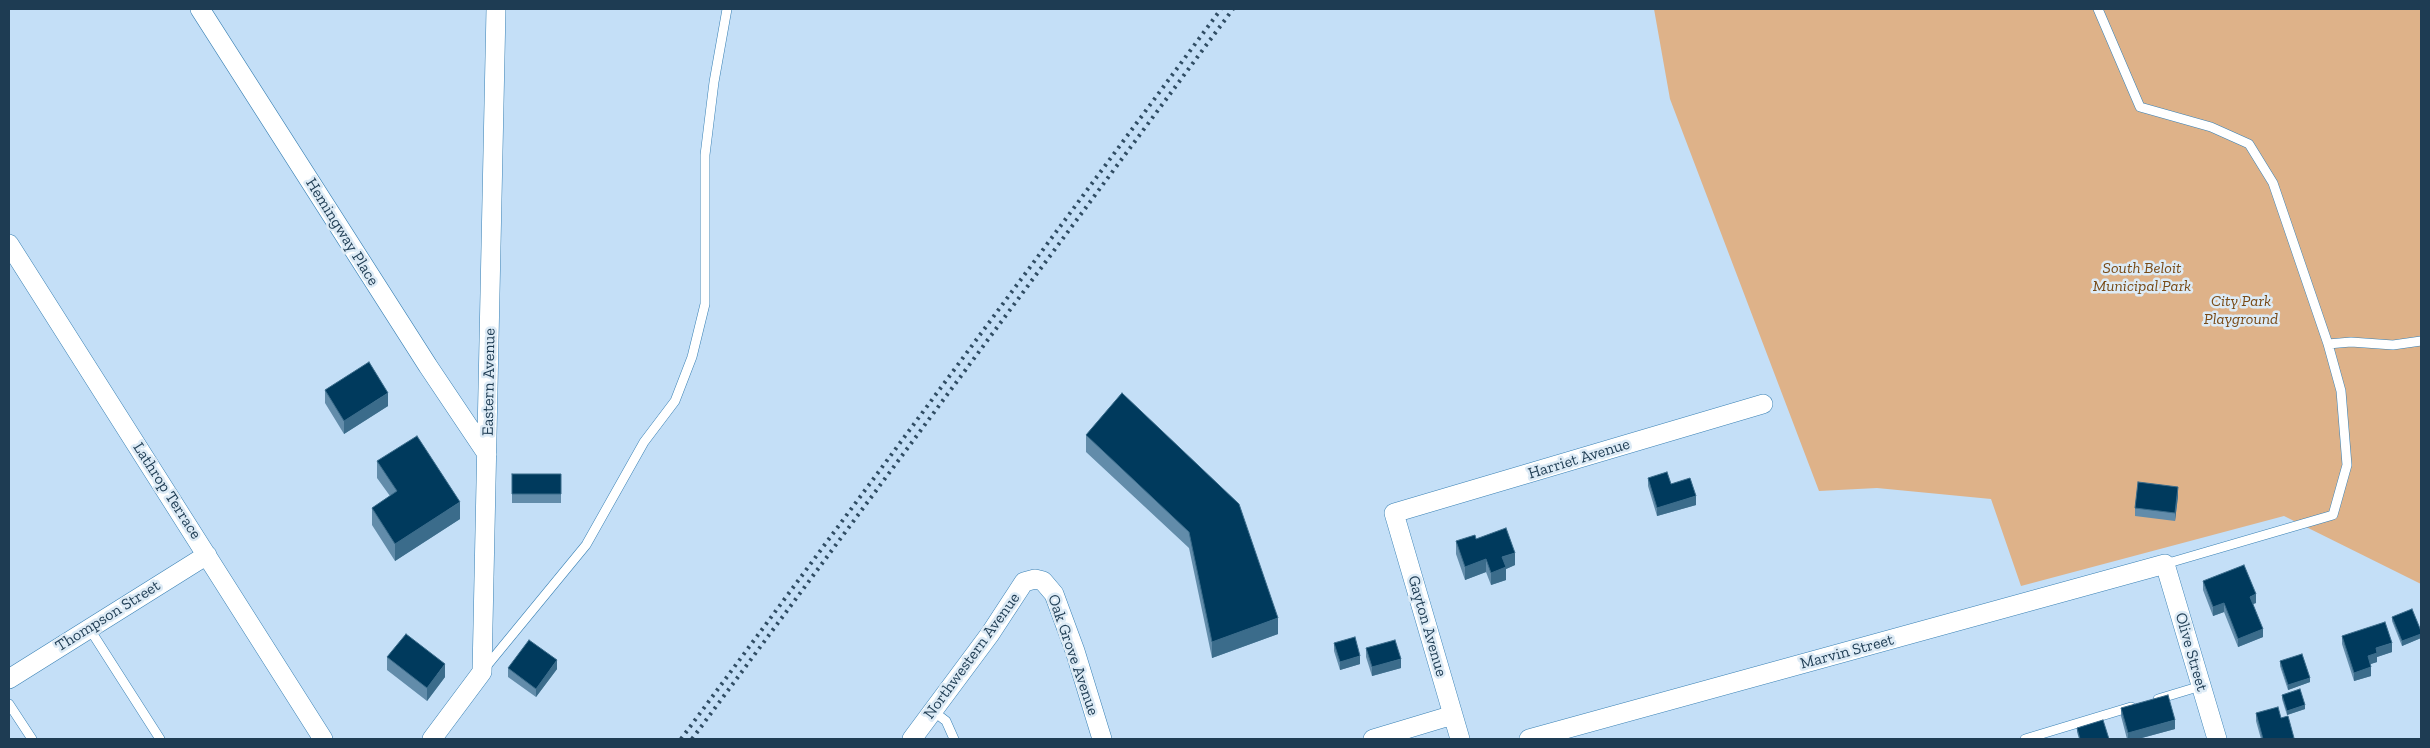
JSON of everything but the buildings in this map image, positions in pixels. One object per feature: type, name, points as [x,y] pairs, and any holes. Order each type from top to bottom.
[{"type":"street","name":"Hemingway Place","points":[[200,9],[428,366],[487,454]]},
{"type":"street","name":"Eastern Avenue","points":[[482,672],[496,9]]},
{"type":"street","name":"Lathrop Terrace","points":[[9,244],[323,739]]},
{"type":"street","name":"Harriet Avenue","points":[[1394,513],[1763,404]]},
{"type":"street","name":"Gayton Avenue","points":[[1394,513],[1460,739]]},
{"type":"street","name":"Thompson Street","points":[[9,679],[207,555]]},
{"type":"street","name":"Olive Street","points":[[2165,564],[2217,739]]},
{"type":"street","name":"Marvin Street","points":[[1529,739],[2165,564]]},
{"type":"street","name":"Northwestern Avenue","points":[[912,739],[990,634],[1024,582],[1035,579]]},
{"type":"street","name":"Oak Grove Avenue","points":[[1035,579],[1044,581],[1054,594],[1075,651],[1102,739]]},
{"type":"street","points":[[432,739],[482,672]]},
{"type":"street","points":[[1373,739],[1453,715]]},
{"type":"lane","points":[[482,672],[586,545],[644,442],[675,401],[692,357],[705,304],[705,155],[714,82],[727,9]]},
{"type":"lane","points":[[2098,9],[2140,107],[2211,127],[2249,144],[2273,183],[2328,344],[2341,391],[2347,465],[2333,515],[2165,564]]},
{"type":"lane","points":[[2328,344],[2351,342],[2393,345],[2421,341]]},
{"type":"lane","points":[[89,628],[160,739]]},
{"type":"lane","points":[[2025,739],[2200,686]]},
{"type":"lane","points":[[9,704],[32,739]]},
{"type":"lane","points":[[932,711],[946,720],[954,739]]},
{"type":"green space","name":"South Beloit Municipal Park","points":[[1654,9],[2421,9],[2421,584],[2284,516],[2021,586],[1991,499],[1877,488],[1819,491],[1670,99]]},
{"type":"railway","points":[[681,739],[1221,9]]},
{"type":"railway","points":[[692,739],[1233,9]]},
{"type":"park label","name":"City Park Playground","points":[[2241,310]]}]
